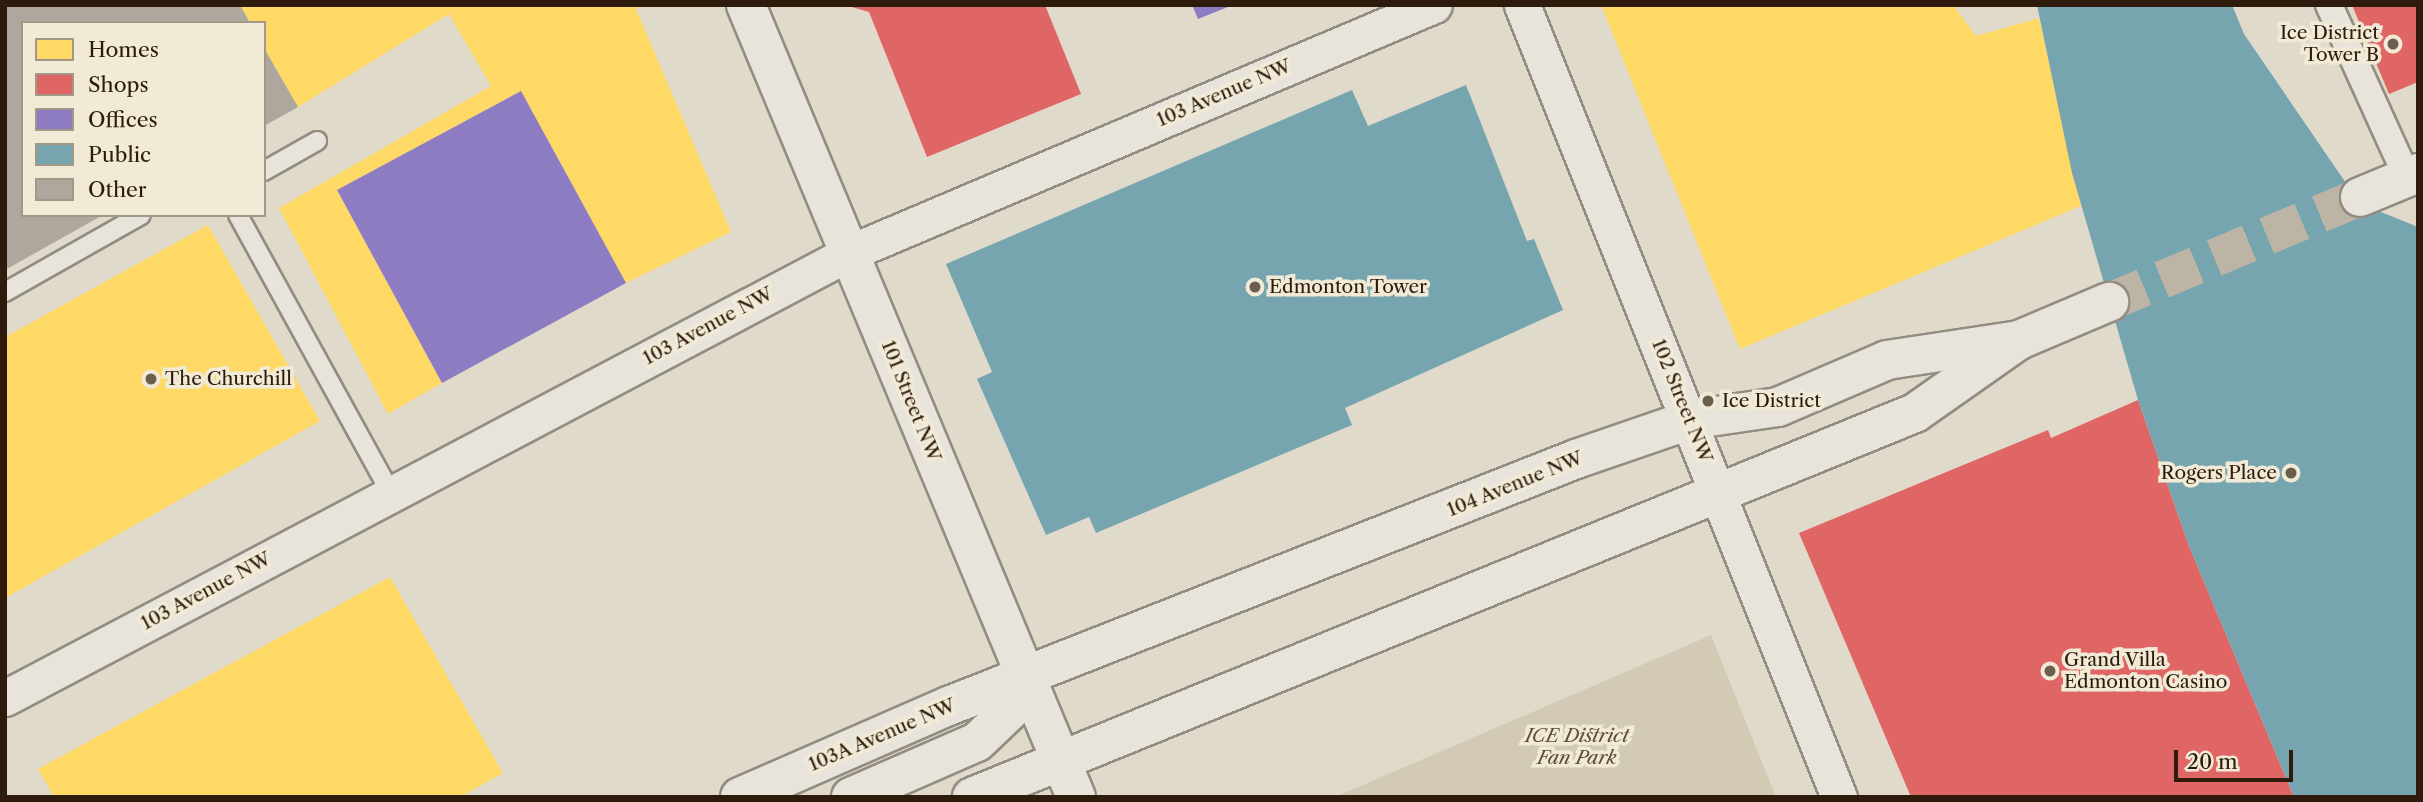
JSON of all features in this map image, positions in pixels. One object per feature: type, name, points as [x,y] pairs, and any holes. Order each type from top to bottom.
[{"type":"main road","name":"101 Street NW","points":[[746,5],[1076,797]]},
{"type":"main road","points":[[2360,197],[2412,175]]},
{"type":"main road","name":"104 Avenue NW","points":[[1061,761],[1915,413],[2019,340],[2109,302]]},
{"type":"main road","name":"104 Avenue NW","points":[[1024,676],[1689,420],[1778,407],[1887,360],[2019,340]]},
{"type":"main road","points":[[851,797],[977,742],[1022,699],[1024,676]]},
{"type":"main road","name":"103A Avenue NW","points":[[740,797],[1024,676]]},
{"type":"main road","points":[[972,797],[1061,761]]},
{"type":"street","name":"103 Avenue NW","points":[[5,698],[851,252],[1434,5]]},
{"type":"street","name":"102 Street NW","points":[[1522,5],[1719,492],[1730,535],[1839,797]]},
{"type":"street","points":[[2329,5],[2412,175]]},
{"type":"lane","points":[[266,170],[317,141]]},
{"type":"lane","points":[[5,292],[137,217]]},
{"type":"lane","points":[[239,217],[391,493]]},
{"type":"green space","name":"ICE District Fan Park","points":[[1711,635],[1776,797],[1335,797],[1593,686]]},
{"type":"building: Homes","points":[[240,5],[644,5],[636,9],[731,232],[626,283],[521,91],[337,190],[442,383],[388,414],[279,208],[491,86],[449,14],[298,107],[266,51],[266,21],[249,21]]},
{"type":"building: Homes","points":[[1601,5],[1953,5],[1976,36],[2039,18],[2081,206],[1740,349]]},
{"type":"building: Homes","name":"The Churchill","points":[[208,225],[320,421],[5,598],[5,337]]},
{"type":"building: Homes","points":[[390,577],[503,773],[460,797],[54,797],[38,769]]},
{"type":"building: Shops","points":[[845,5],[1045,5],[1081,94],[927,157],[869,12]]},
{"type":"building: Shops","name":"Ice District Tower B","points":[[2352,5],[2418,5],[2418,82],[2389,94]]},
{"type":"building: Shops","name":"Grand Villa Edmonton Casino","points":[[2138,400],[2189,546],[2294,797],[1911,797],[1799,533],[2048,430],[2051,438]]},
{"type":"building: Offices","points":[[1192,5],[1233,5],[1198,19]]},
{"type":"building: Offices","points":[[521,91],[626,283],[442,383],[337,190]]},
{"type":"building: Public","name":"Rogers Place","points":[[2037,5],[2232,5],[2244,34],[2350,189],[2376,210],[2418,227],[2418,797],[2294,797],[2189,546],[2138,400],[2072,173]]},
{"type":"building: Public","name":"Edmonton Tower","points":[[1466,85],[1527,241],[1534,239],[1563,310],[1345,408],[1352,425],[1096,533],[1089,517],[1046,535],[977,379],[992,372],[946,264],[1352,90],[1368,126]]},
{"type":"building: Other","points":[[5,5],[240,5],[249,21],[21,21],[21,217],[99,217],[5,270]]},
{"type":"building: Other","points":[[266,51],[298,107],[266,125]]},
{"type":"tunnel","points":[[2109,302],[2360,197]]},
{"type":"place","name":"Ice District Tower B","points":[[2393,44]]},
{"type":"place","name":"Edmonton Tower","points":[[1255,287]]},
{"type":"place","name":"The Churchill","points":[[151,379]]},
{"type":"place","name":"Ice District","points":[[1708,401]]},
{"type":"place","name":"Rogers Place","points":[[2291,473]]},
{"type":"place","name":"Grand Villa Edmonton Casino","points":[[2050,671]]}]
